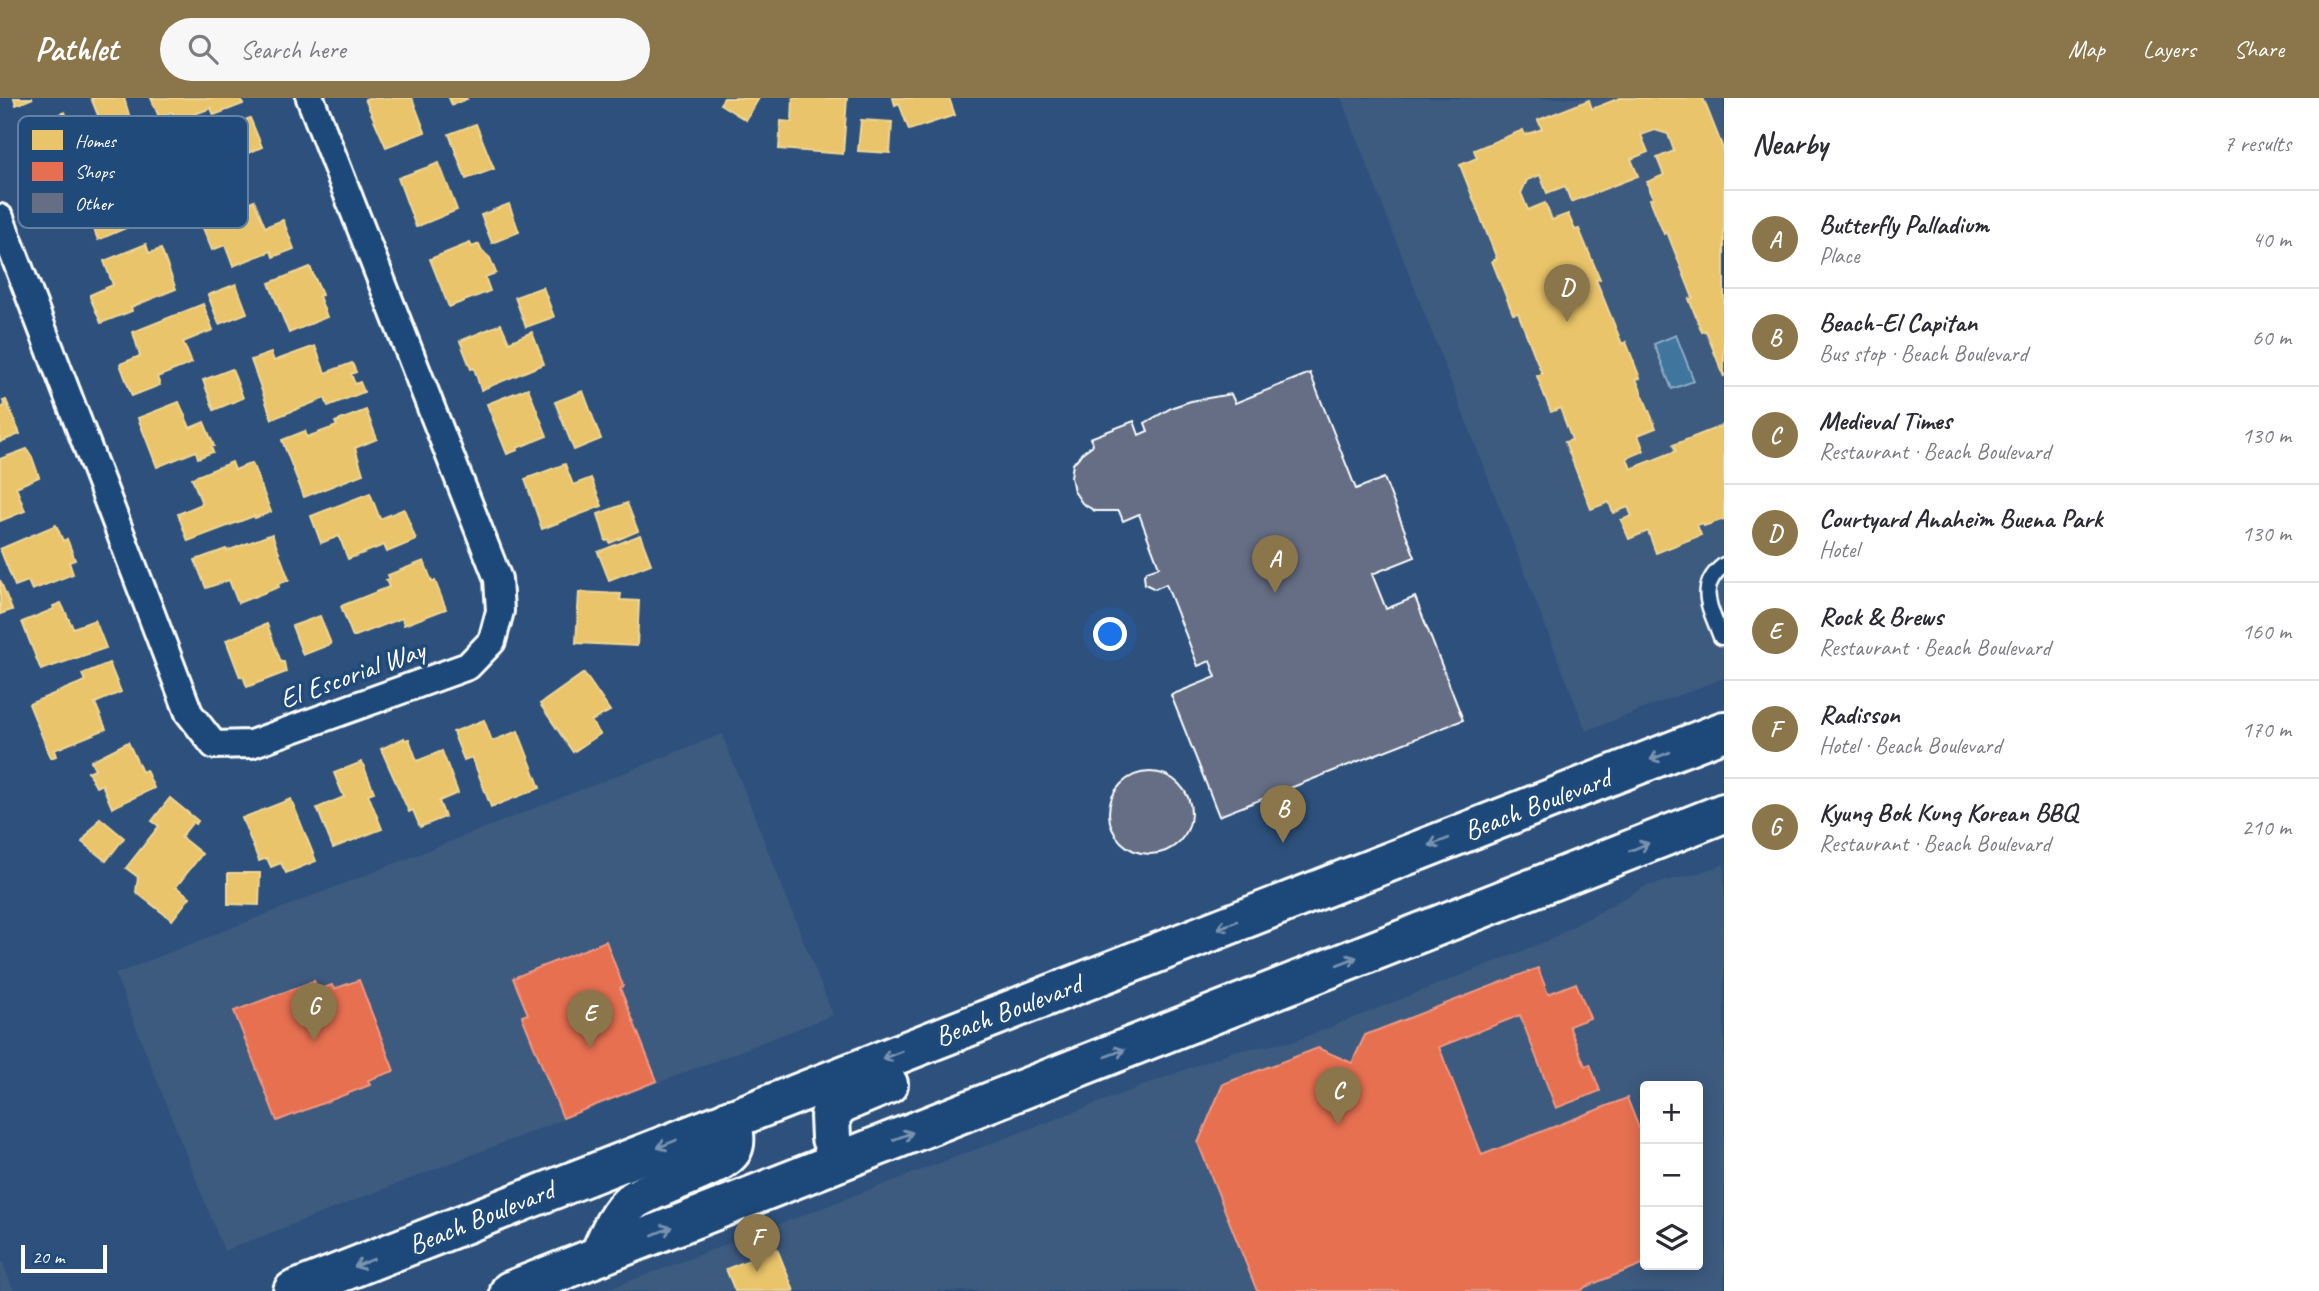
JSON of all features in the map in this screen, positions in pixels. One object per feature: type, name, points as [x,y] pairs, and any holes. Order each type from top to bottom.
[{"type":"main road","name":"Beach Boulevard","points":[[293,1291],[1724,731]]},
{"type":"main road","points":[[510,1291],[1724,813]]},
{"type":"main road","points":[[839,1161],[831,1138],[830,1116],[840,1104],[940,1063],[952,1049],[956,1030]]},
{"type":"main road","points":[[599,1256],[611,1230],[631,1202],[662,1185],[724,1160],[733,1150],[735,1136],[730,1119]]},
{"type":"street","name":"El Escorial Way","points":[[0,218],[189,713],[214,745],[251,744],[468,666],[492,641],[500,611],[498,579],[310,98]]},
{"type":"lane","points":[[1721,637],[1708,602],[1706,588],[1712,575],[1724,565]]},
{"type":"shaded area","points":[[1341,98],[1724,98],[1724,678],[1586,731]]},
{"type":"shaded area","points":[[1676,335],[1694,381],[1672,389],[1654,344]]},
{"type":"shaded area","points":[[722,734],[833,1015],[224,1251],[115,974]]},
{"type":"shaded area","points":[[1724,864],[1724,1291],[604,1291],[1234,1051],[1295,1041],[1547,941],[1646,886]]},
{"type":"shaded area","points":[[0,1256],[14,1291],[0,1291]]},
{"type":"building: Homes","points":[[14,98],[33,98],[16,105]]},
{"type":"building: Homes","points":[[91,98],[124,98],[129,116],[98,116]]},
{"type":"building: Homes","points":[[151,98],[240,98],[243,104],[214,115],[211,108],[189,116],[174,116],[172,112],[159,116]]},
{"type":"building: Homes","points":[[412,98],[425,132],[386,147],[365,99]]},
{"type":"building: Homes","points":[[449,98],[466,98],[467,99],[452,105]]},
{"type":"building: Homes","points":[[724,98],[759,98],[746,120],[720,104]]},
{"type":"building: Homes","points":[[793,98],[847,98],[843,154],[779,149],[781,121],[792,122]]},
{"type":"building: Homes","points":[[893,98],[949,98],[955,115],[909,130],[899,103],[895,105]]},
{"type":"building: Homes","points":[[1620,98],[1703,98],[1724,151],[1724,377],[1706,331],[1702,332],[1689,299],[1693,298],[1667,232],[1664,234],[1650,199],[1653,198],[1647,182],[1664,175],[1657,158],[1674,151],[1668,134],[1655,130],[1641,135],[1648,152],[1631,159],[1638,176],[1571,202],[1565,186],[1547,193],[1540,175],[1527,180],[1521,193],[1528,210],[1545,203],[1552,220],[1568,214],[1575,230],[1579,229],[1600,279],[1596,280],[1622,344],[1626,342],[1640,378],[1636,379],[1656,428],[1638,435],[1644,451],[1627,458],[1631,469],[1676,451],[1673,445],[1724,425],[1724,519],[1704,526],[1703,523],[1697,525],[1701,535],[1656,553],[1648,531],[1629,539],[1621,520],[1632,516],[1628,507],[1613,513],[1609,502],[1591,509],[1565,442],[1572,440],[1560,408],[1551,412],[1537,376],[1542,374],[1518,313],[1513,314],[1492,261],[1497,259],[1460,165],[1477,158],[1474,150],[1523,130],[1525,135],[1542,129],[1538,120],[1589,100],[1592,109]]},
{"type":"building: Homes","points":[[250,118],[262,147],[248,153]]},
{"type":"building: Homes","points":[[861,120],[892,122],[890,153],[858,151]]},
{"type":"building: Homes","points":[[476,124],[494,169],[466,179],[449,134]]},
{"type":"building: Homes","points":[[439,163],[457,210],[416,227],[398,178]]},
{"type":"building: Homes","points":[[254,200],[265,227],[283,220],[294,249],[273,257],[271,251],[233,266],[225,245],[212,250],[203,228],[248,228],[248,203]]},
{"type":"building: Homes","points":[[509,204],[519,232],[492,243],[481,215]]},
{"type":"building: Homes","points":[[93,228],[126,228],[98,240]]},
{"type":"building: Homes","points":[[470,243],[472,247],[479,244],[481,250],[490,258],[496,273],[485,277],[490,291],[449,307],[430,259]]},
{"type":"building: Homes","points":[[146,244],[149,253],[161,249],[176,289],[131,307],[132,311],[101,323],[90,295],[113,285],[104,261]]},
{"type":"building: Homes","points":[[310,267],[322,295],[319,296],[327,317],[289,333],[269,283]]},
{"type":"building: Homes","points":[[236,284],[247,313],[219,324],[208,295]]},
{"type":"building: Homes","points":[[543,287],[554,317],[526,327],[515,297]]},
{"type":"building: Homes","points":[[203,304],[213,330],[183,342],[192,363],[157,377],[160,385],[132,396],[120,364],[140,356],[133,332]]},
{"type":"building: Homes","points":[[501,324],[509,342],[532,332],[544,364],[481,390],[474,368],[471,369],[460,341]]},
{"type":"building: Homes","points":[[315,346],[325,373],[352,363],[356,372],[351,374],[355,384],[360,382],[364,392],[328,406],[325,398],[272,419],[251,360],[271,353],[274,361]]},
{"type":"building: Homes","points":[[232,369],[243,398],[214,410],[203,380]]},
{"type":"building: Homes","points":[[528,388],[547,436],[507,454],[487,404]]},
{"type":"building: Homes","points":[[583,391],[601,439],[574,450],[555,402]]},
{"type":"building: Homes","points":[[6,400],[20,434],[0,442],[0,408],[5,406],[3,401]]},
{"type":"building: Homes","points":[[179,402],[190,428],[204,422],[214,446],[211,447],[213,452],[198,458],[196,451],[157,467],[138,418]]},
{"type":"building: Homes","points":[[366,410],[377,439],[355,448],[363,474],[304,497],[282,440],[305,431],[307,437],[337,426],[335,422]]},
{"type":"building: Homes","points":[[27,449],[39,477],[16,487],[25,511],[0,521],[0,459]]},
{"type":"building: Homes","points":[[232,462],[235,470],[252,463],[271,512],[188,541],[178,514],[202,504],[192,478]]},
{"type":"building: Homes","points":[[565,464],[573,485],[591,478],[602,506],[542,529],[525,479]]},
{"type":"building: Homes","points":[[370,493],[380,519],[404,509],[416,540],[387,552],[384,545],[348,559],[339,536],[321,543],[311,516]]},
{"type":"building: Homes","points":[[627,503],[638,531],[610,543],[609,540],[606,541],[598,514]]},
{"type":"building: Homes","points":[[56,525],[63,541],[67,539],[75,560],[69,562],[73,574],[32,590],[28,581],[15,586],[0,549]]},
{"type":"building: Homes","points":[[272,534],[289,580],[278,584],[279,587],[238,603],[229,580],[206,588],[195,560]]},
{"type":"building: Homes","points":[[640,535],[651,564],[609,580],[598,552]]},
{"type":"building: Homes","points":[[424,561],[446,609],[404,625],[402,618],[353,637],[341,606],[389,587],[386,580],[390,579],[388,575]]},
{"type":"building: Homes","points":[[0,580],[12,610],[0,614]]},
{"type":"building: Homes","points":[[579,592],[621,594],[620,600],[639,601],[637,646],[576,643]]},
{"type":"building: Homes","points":[[61,603],[73,628],[95,620],[106,648],[41,670],[22,622],[54,609],[53,606]]},
{"type":"building: Homes","points":[[320,616],[331,644],[303,655],[292,626]]},
{"type":"building: Homes","points":[[267,624],[286,672],[247,687],[243,676],[240,677],[226,640]]},
{"type":"building: Homes","points":[[109,663],[121,692],[95,703],[106,729],[54,750],[56,756],[51,758],[29,704],[85,681],[82,674]]},
{"type":"building: Homes","points":[[584,673],[610,711],[591,721],[600,734],[573,752],[540,704]]},
{"type":"building: Homes","points":[[484,720],[492,741],[518,731],[540,788],[491,807],[472,757],[464,760],[453,732]]},
{"type":"building: Homes","points":[[404,738],[409,739],[417,761],[442,751],[458,793],[439,801],[445,817],[420,827],[413,810],[409,812],[381,749]]},
{"type":"building: Homes","points":[[128,742],[142,772],[146,770],[154,788],[112,808],[102,784],[96,787],[88,772],[95,769],[91,761]]},
{"type":"building: Homes","points":[[362,762],[374,792],[368,794],[382,829],[333,848],[317,808],[344,797],[334,773]]},
{"type":"building: Homes","points":[[170,798],[198,821],[196,824],[193,822],[181,837],[202,854],[176,887],[190,897],[172,920],[136,892],[138,877],[126,868],[159,826],[152,821]]},
{"type":"building: Homes","points":[[291,799],[316,861],[286,873],[281,863],[271,867],[267,858],[259,861],[242,818]]},
{"type":"building: Homes","points":[[100,818],[124,838],[106,861],[82,842]]},
{"type":"building: Homes","points":[[228,873],[260,873],[259,905],[228,904]]},
{"type":"building: Homes","points":[[777,1249],[794,1291],[735,1291],[726,1269]]},
{"type":"building: Shops","points":[[606,941],[623,986],[620,988],[657,1081],[563,1118],[522,1016],[528,1014],[513,978]]},
{"type":"building: Shops","points":[[1538,968],[1548,994],[1576,983],[1590,1018],[1569,1026],[1585,1066],[1590,1064],[1600,1091],[1556,1108],[1520,1015],[1439,1047],[1482,1155],[1627,1098],[1640,1130],[1640,1265],[1581,1291],[1257,1291],[1198,1143],[1223,1084],[1318,1048],[1352,1063],[1365,1035]]},
{"type":"building: Shops","points":[[359,980],[394,1071],[368,1080],[370,1085],[277,1121],[234,1011],[314,981],[318,990],[332,985],[334,989]]},
{"type":"building: Other","points":[[1310,373],[1356,489],[1384,478],[1415,557],[1372,574],[1386,609],[1415,597],[1463,720],[1219,816],[1171,695],[1216,677],[1210,661],[1198,666],[1166,584],[1155,589],[1145,584],[1144,575],[1147,571],[1159,567],[1139,514],[1123,521],[1119,511],[1095,511],[1082,503],[1074,491],[1071,477],[1073,464],[1093,445],[1090,438],[1134,421],[1139,435],[1148,431],[1145,423],[1173,407],[1231,394],[1235,403]]},
{"type":"building: Other","points":[[1150,772],[1166,775],[1179,784],[1188,797],[1191,813],[1188,829],[1179,842],[1166,851],[1150,854],[1134,851],[1121,842],[1112,829],[1109,813],[1112,797],[1121,784],[1134,775]]},
{"type":"place","name":"Courtyard Anaheim Buena Park","points":[[1567,322]]},
{"type":"place","name":"Butterfly Palladium","points":[[1275,593]]},
{"type":"place","name":"Beach-El Capitan","points":[[1283,843]]},
{"type":"place","name":"Kyung Bok Kung Korean BBQ","points":[[314,1041]]},
{"type":"place","name":"Rock & Brews","points":[[590,1048]]},
{"type":"place","name":"Medieval Times","points":[[1338,1125]]},
{"type":"place","name":"Radisson","points":[[757,1272]]}]
